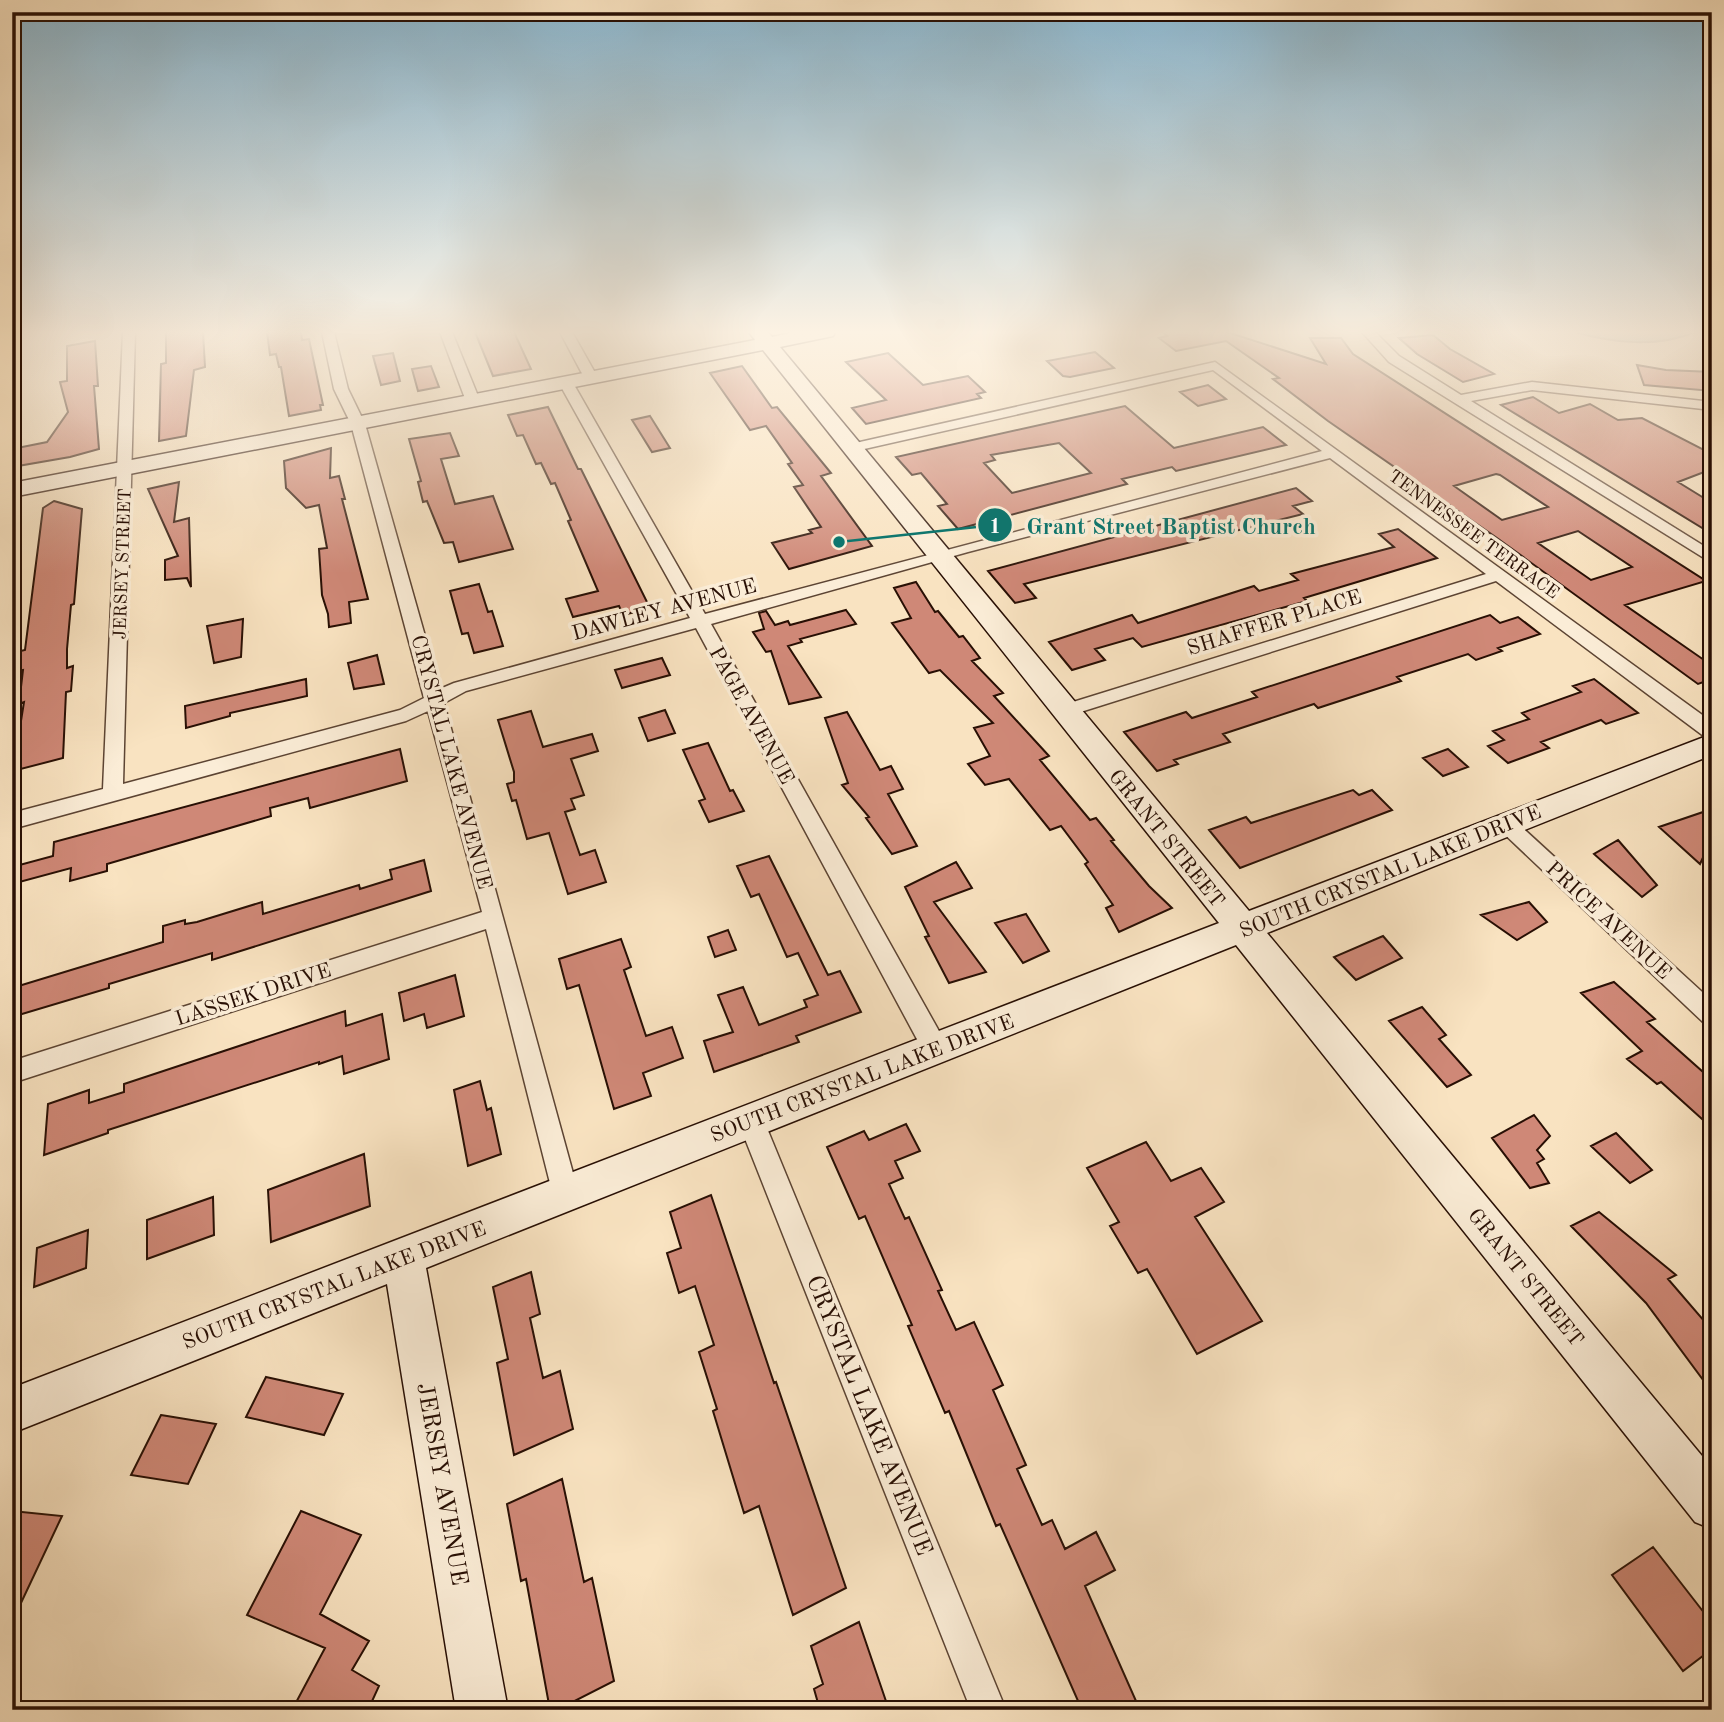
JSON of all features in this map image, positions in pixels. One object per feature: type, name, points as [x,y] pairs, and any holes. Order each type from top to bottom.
[{"type":"street","name":"JERSEY STREET","points":[[113,795],[127,412]]},
{"type":"street","name":"CRYSTAL LAKE AVENUE","points":[[353,412],[359,424],[435,699],[566,1195]]},
{"type":"street","points":[[12,490],[417,412]]},
{"type":"street","name":"PAGE AVENUE","points":[[583,412],[935,1048]]},
{"type":"street","name":"GRANT STREET","points":[[822,412],[1712,1505]]},
{"type":"street","name":"TENNESSEE TERRACE","points":[[851,448],[1009,412]]},
{"type":"street","name":"TENNESSEE TERRACE","points":[[1277,412],[1712,732]]},
{"type":"street","points":[[1477,412],[1712,558]]},
{"type":"street","name":"DAWLEY AVENUE","points":[[12,821],[406,715],[460,687],[940,556],[1332,453]]},
{"type":"street","name":"SHAFFER PLACE","points":[[1064,711],[1499,575]]},
{"type":"street","name":"SOUTH CRYSTAL LAKE DRIVE","points":[[12,1411],[1712,744]]},
{"type":"street","name":"PRICE AVENUE","points":[[1507,825],[1712,1016]]},
{"type":"street","name":"LASSEK DRIVE","points":[[12,1072],[494,917]]},
{"type":"street","name":"CRYSTAL LAKE AVENUE","points":[[751,1121],[989,1710]]},
{"type":"street","name":"JERSEY AVENUE","points":[[404,1258],[482,1710]]},
{"type":"building","points":[[68,412],[96,412],[99,449],[12,467],[12,449],[47,442]]},
{"type":"building","points":[[160,412],[189,412],[186,436],[159,441]]},
{"type":"building","points":[[288,412],[308,412],[289,416]]},
{"type":"building","points":[[551,412],[650,608],[623,615],[619,606],[573,617],[566,599],[598,591],[555,483],[551,484],[541,463],[536,464],[523,435],[517,436],[508,415]]},
{"type":"building","points":[[738,412],[781,412],[831,473],[821,476],[872,546],[789,569],[772,543],[812,533],[809,530],[821,527],[794,487],[803,485],[788,464],[792,463],[766,426],[750,430]]},
{"type":"building","points":[[856,412],[917,412],[866,424]]},
{"type":"building","points":[[1096,412],[1132,412],[1174,448],[1263,427],[1286,445],[1176,471],[1172,467],[1122,479],[1127,484],[958,529],[938,506],[947,504],[921,473],[912,475],[896,457]],"holes":[[[1059,443],[1091,473],[1012,493],[984,463],[995,460],[991,455]]]},
{"type":"building","points":[[1317,412],[1444,412],[1706,581],[1625,605],[1704,660],[1712,657],[1712,679],[1698,684],[1497,538]],"holes":[[[1500,475],[1548,507],[1502,520],[1454,486]],[[1578,531],[1632,567],[1591,580],[1538,543]]]},
{"type":"building","points":[[1513,412],[1605,412],[1618,420],[1642,418],[1712,454],[1712,469],[1678,482],[1712,503],[1712,534]]},
{"type":"building","points":[[650,416],[670,448],[652,452],[632,420]]},
{"type":"building","points":[[450,433],[459,456],[441,459],[455,504],[493,496],[513,549],[459,562],[453,542],[444,543],[427,501],[423,502],[418,482],[421,481],[409,439]]},
{"type":"building","points":[[331,448],[330,478],[339,476],[345,499],[342,499],[368,599],[349,602],[351,623],[329,627],[322,595],[319,549],[327,548],[319,505],[306,508],[286,488],[284,461]]},
{"type":"building","points":[[179,482],[174,522],[189,518],[191,587],[187,578],[165,580],[165,560],[178,556],[148,489]]},
{"type":"building","points":[[1296,488],[1312,501],[1293,506],[1303,514],[1024,584],[1036,598],[1015,603],[988,571]]},
{"type":"building","points":[[54,501],[82,509],[74,604],[71,605],[67,649],[67,668],[73,666],[71,691],[66,692],[63,758],[13,771],[24,702],[19,704],[23,670],[12,672],[12,653],[25,650],[43,508]]},
{"type":"building","points":[[1398,529],[1437,558],[1304,598],[1307,601],[1142,647],[1133,638],[1095,649],[1105,660],[1072,670],[1049,642],[1132,615],[1138,623],[1254,586],[1259,591],[1298,580],[1291,574],[1394,547],[1379,534]]},
{"type":"building","points":[[916,582],[935,612],[938,611],[959,637],[963,636],[980,658],[972,661],[1003,693],[994,696],[1049,756],[1040,760],[1090,820],[1096,818],[1114,840],[1111,841],[1149,886],[1172,908],[1119,932],[1106,908],[1113,905],[1085,864],[1088,862],[1061,826],[1050,830],[1009,779],[985,785],[968,764],[990,756],[974,728],[993,723],[940,670],[929,673],[892,623],[911,618],[894,588]]},
{"type":"building","points":[[479,584],[488,612],[492,611],[503,646],[474,653],[468,633],[462,634],[450,591]]},
{"type":"building","points":[[846,610],[856,624],[800,639],[802,642],[788,646],[821,697],[789,704],[771,651],[766,652],[753,632],[764,629],[759,613],[766,611],[775,625],[788,621],[790,625]]},
{"type":"building","points":[[1490,615],[1500,623],[1518,617],[1540,634],[1498,648],[1502,651],[1476,660],[1468,654],[1397,677],[1401,681],[1318,708],[1314,704],[1223,734],[1230,742],[1174,760],[1178,764],[1157,771],[1124,732],[1186,712],[1192,718],[1257,697],[1252,692]]},
{"type":"building","points":[[243,619],[241,657],[214,663],[207,626]]},
{"type":"building","points":[[377,655],[384,684],[354,689],[348,663]]},
{"type":"building","points":[[662,658],[670,675],[622,688],[615,670]]},
{"type":"building","points":[[306,679],[307,696],[230,713],[230,716],[186,728],[185,706]]},
{"type":"building","points":[[1594,679],[1638,713],[1606,724],[1601,720],[1541,742],[1549,748],[1508,763],[1488,746],[1504,740],[1493,731],[1529,719],[1522,713],[1581,692],[1573,686]]},
{"type":"building","points":[[665,710],[675,733],[648,741],[639,718]]},
{"type":"building","points":[[531,711],[543,747],[592,734],[598,751],[571,759],[584,795],[571,799],[575,809],[565,812],[580,855],[595,850],[606,882],[568,894],[549,833],[527,839],[516,800],[512,801],[507,784],[514,782],[514,772],[498,720]]},
{"type":"building","points":[[847,712],[880,770],[891,766],[903,789],[888,794],[917,846],[892,854],[866,818],[869,817],[842,785],[848,783],[825,718]]},
{"type":"building","points":[[708,743],[730,791],[733,790],[744,811],[709,822],[699,801],[705,799],[683,750]]},
{"type":"building","points":[[400,749],[407,781],[310,808],[308,798],[270,808],[271,816],[107,864],[107,871],[70,881],[71,868],[12,884],[12,867],[53,856],[54,842]]},
{"type":"building","points":[[1448,749],[1468,767],[1443,776],[1423,758]]},
{"type":"building","points":[[1353,790],[1359,795],[1372,790],[1392,810],[1240,868],[1209,830],[1246,817],[1251,823]]},
{"type":"building","points":[[1712,809],[1712,838],[1700,864],[1659,827]]},
{"type":"building","points":[[1618,840],[1657,885],[1642,897],[1594,854]]},
{"type":"building","points":[[769,856],[828,975],[840,971],[861,1012],[796,1036],[799,1042],[714,1072],[704,1041],[733,1032],[718,995],[743,987],[759,1025],[807,1007],[804,1000],[818,995],[798,953],[787,957],[759,894],[751,897],[737,866]]},
{"type":"building","points":[[424,860],[431,891],[212,960],[212,953],[12,1017],[12,988],[163,942],[163,926],[185,920],[185,924],[197,922],[262,902],[263,914],[359,885],[360,889],[392,879],[390,870]]},
{"type":"building","points":[[956,862],[972,888],[934,902],[986,972],[949,983],[925,937],[929,936],[905,887]]},
{"type":"building","points":[[1529,902],[1547,922],[1517,940],[1481,915]]},
{"type":"building","points":[[1026,914],[1049,951],[1023,963],[995,923]]},
{"type":"building","points":[[728,930],[736,950],[715,957],[708,937]]},
{"type":"building","points":[[1383,936],[1402,958],[1356,980],[1334,957]]},
{"type":"building","points":[[621,939],[631,967],[624,970],[646,1036],[672,1027],[683,1058],[643,1073],[651,1096],[614,1109],[579,985],[567,989],[559,959]]},
{"type":"building","points":[[455,975],[464,1016],[427,1028],[424,1014],[404,1021],[399,993]]},
{"type":"building","points":[[1614,982],[1655,1019],[1647,1022],[1712,1080],[1712,1128],[1661,1082],[1657,1084],[1627,1059],[1642,1051],[1581,993]]},
{"type":"building","points":[[1422,1007],[1446,1035],[1439,1039],[1471,1075],[1447,1087],[1389,1021]]},
{"type":"building","points":[[345,1011],[346,1026],[382,1014],[389,1059],[344,1074],[342,1056],[319,1062],[108,1130],[108,1133],[44,1155],[48,1104],[89,1090],[89,1103],[124,1092],[124,1084]]},
{"type":"building","points":[[480,1081],[487,1110],[491,1108],[501,1154],[468,1166],[454,1090]]},
{"type":"building","points":[[1534,1115],[1550,1136],[1537,1150],[1544,1159],[1537,1163],[1549,1183],[1530,1188],[1492,1138]]},
{"type":"building","points":[[906,1124],[920,1151],[895,1161],[903,1178],[889,1184],[905,1219],[909,1217],[942,1290],[938,1291],[956,1330],[974,1322],[1003,1385],[993,1390],[1026,1465],[1017,1469],[1042,1525],[1052,1520],[1065,1549],[1096,1532],[1115,1570],[1085,1586],[1140,1710],[1082,1710],[1000,1524],[996,1526],[949,1411],[945,1413],[908,1326],[912,1325],[865,1216],[859,1219],[827,1147],[864,1131],[869,1140]]},
{"type":"building","points":[[1616,1133],[1652,1170],[1630,1183],[1591,1146]]},
{"type":"building","points":[[1146,1142],[1171,1181],[1201,1168],[1224,1202],[1195,1217],[1262,1321],[1197,1354],[1147,1269],[1138,1273],[1110,1226],[1119,1222],[1087,1168]]},
{"type":"building","points":[[364,1154],[370,1206],[271,1242],[268,1190]]},
{"type":"building","points":[[711,1195],[846,1588],[793,1615],[759,1506],[744,1513],[713,1411],[717,1409],[699,1352],[714,1345],[695,1286],[679,1293],[667,1253],[681,1248],[670,1212]]},
{"type":"building","points":[[213,1197],[214,1235],[147,1259],[147,1220]]},
{"type":"building","points":[[1599,1212],[1676,1275],[1668,1279],[1712,1330],[1712,1392],[1646,1303],[1571,1226]]},
{"type":"building","points":[[88,1230],[86,1268],[34,1287],[37,1248]]},
{"type":"building","points":[[531,1272],[540,1314],[530,1318],[543,1378],[560,1371],[573,1429],[514,1455],[497,1363],[508,1359],[493,1287]]},
{"type":"building","points":[[266,1377],[343,1394],[324,1435],[246,1417]]},
{"type":"building","points":[[161,1415],[216,1424],[188,1484],[131,1475]]},
{"type":"building","points":[[562,1479],[584,1582],[592,1578],[614,1681],[557,1710],[550,1710],[526,1579],[521,1581],[507,1504]]},
{"type":"building","points":[[12,1511],[62,1516],[12,1622]]},
{"type":"building","points":[[301,1511],[361,1535],[320,1614],[369,1641],[352,1670],[379,1686],[368,1710],[292,1710],[325,1648],[247,1615]]},
{"type":"building","points":[[1653,1547],[1712,1623],[1712,1649],[1683,1671],[1612,1575]]},
{"type":"building","points":[[859,1622],[889,1710],[820,1710],[814,1689],[823,1684],[811,1646]]},
{"type":"place","name":"Grant Street Baptist Church","points":[[839,542]]}]
